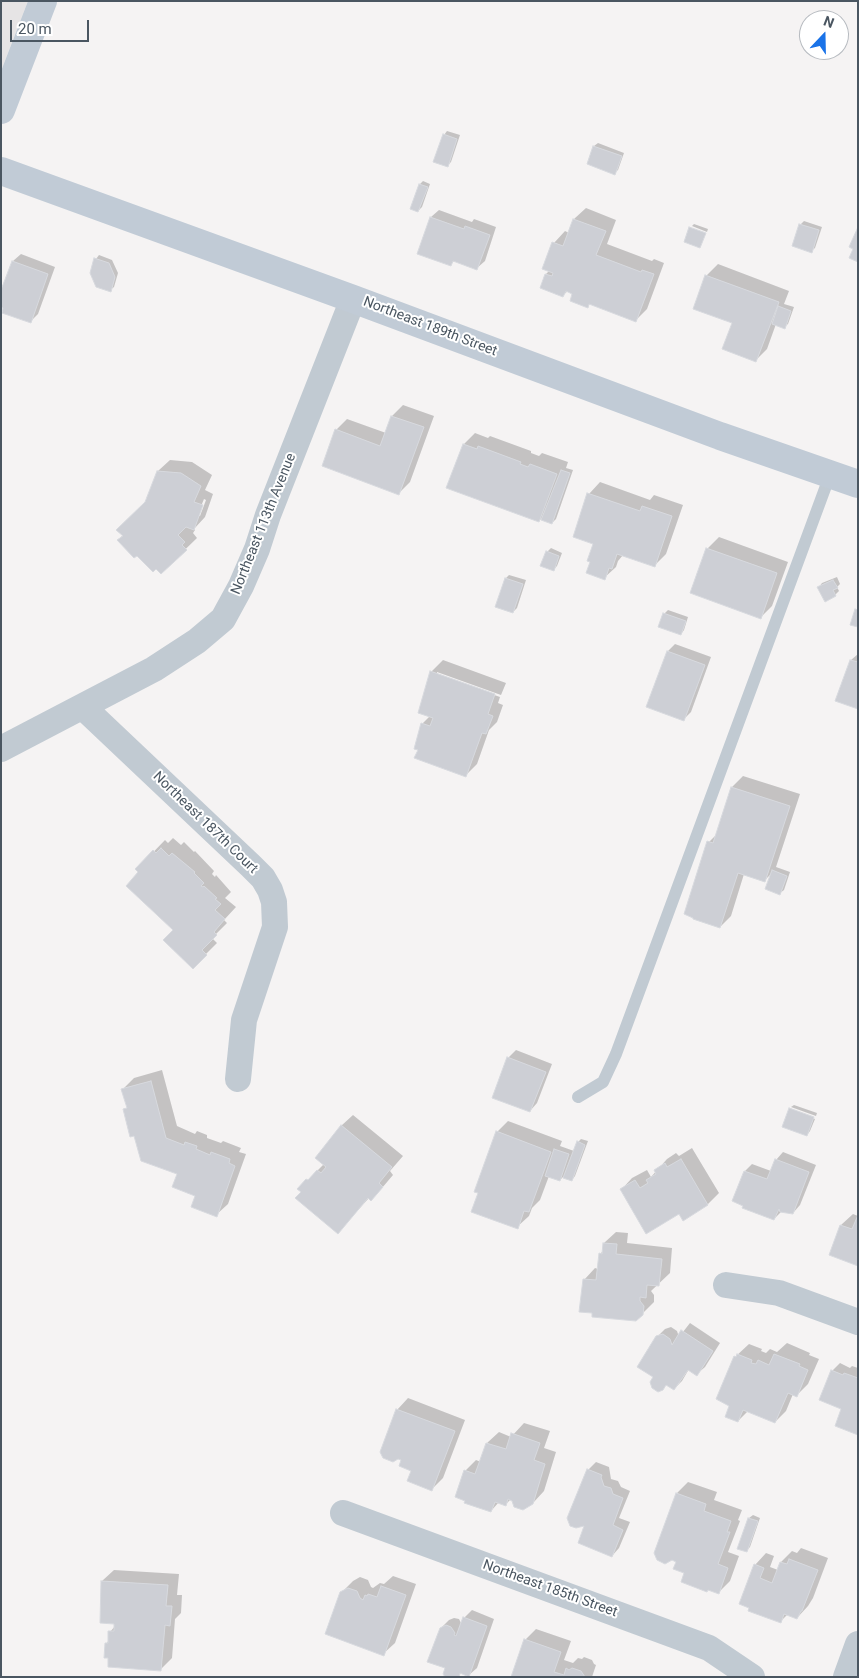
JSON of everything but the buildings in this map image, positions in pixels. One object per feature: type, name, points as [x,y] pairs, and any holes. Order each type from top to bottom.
[{"type":"street","points":[[1,110],[43,1]]},
{"type":"street","name":"Northeast 189th Street","points":[[1,171],[353,299],[720,436],[858,484]]},
{"type":"street","name":"Northeast 113th Avenue","points":[[1,749],[154,669],[198,641],[223,619],[242,586],[353,299]]},
{"type":"street","name":"Northeast 187th Court","points":[[83,707],[251,866],[263,878],[270,890],[274,902],[275,927],[244,1020],[238,1079]]},
{"type":"street","points":[[726,1285],[779,1293],[858,1322]]},
{"type":"street","name":"Northeast 185th Street","points":[[343,1513],[709,1648],[752,1677]]},
{"type":"street","points":[[846,1677],[858,1644]]},
{"type":"lane","points":[[578,1097],[603,1082],[616,1054],[830,474]]},
{"type":"shaded area","points":[[1,1],[28,1],[1,71]]}]
